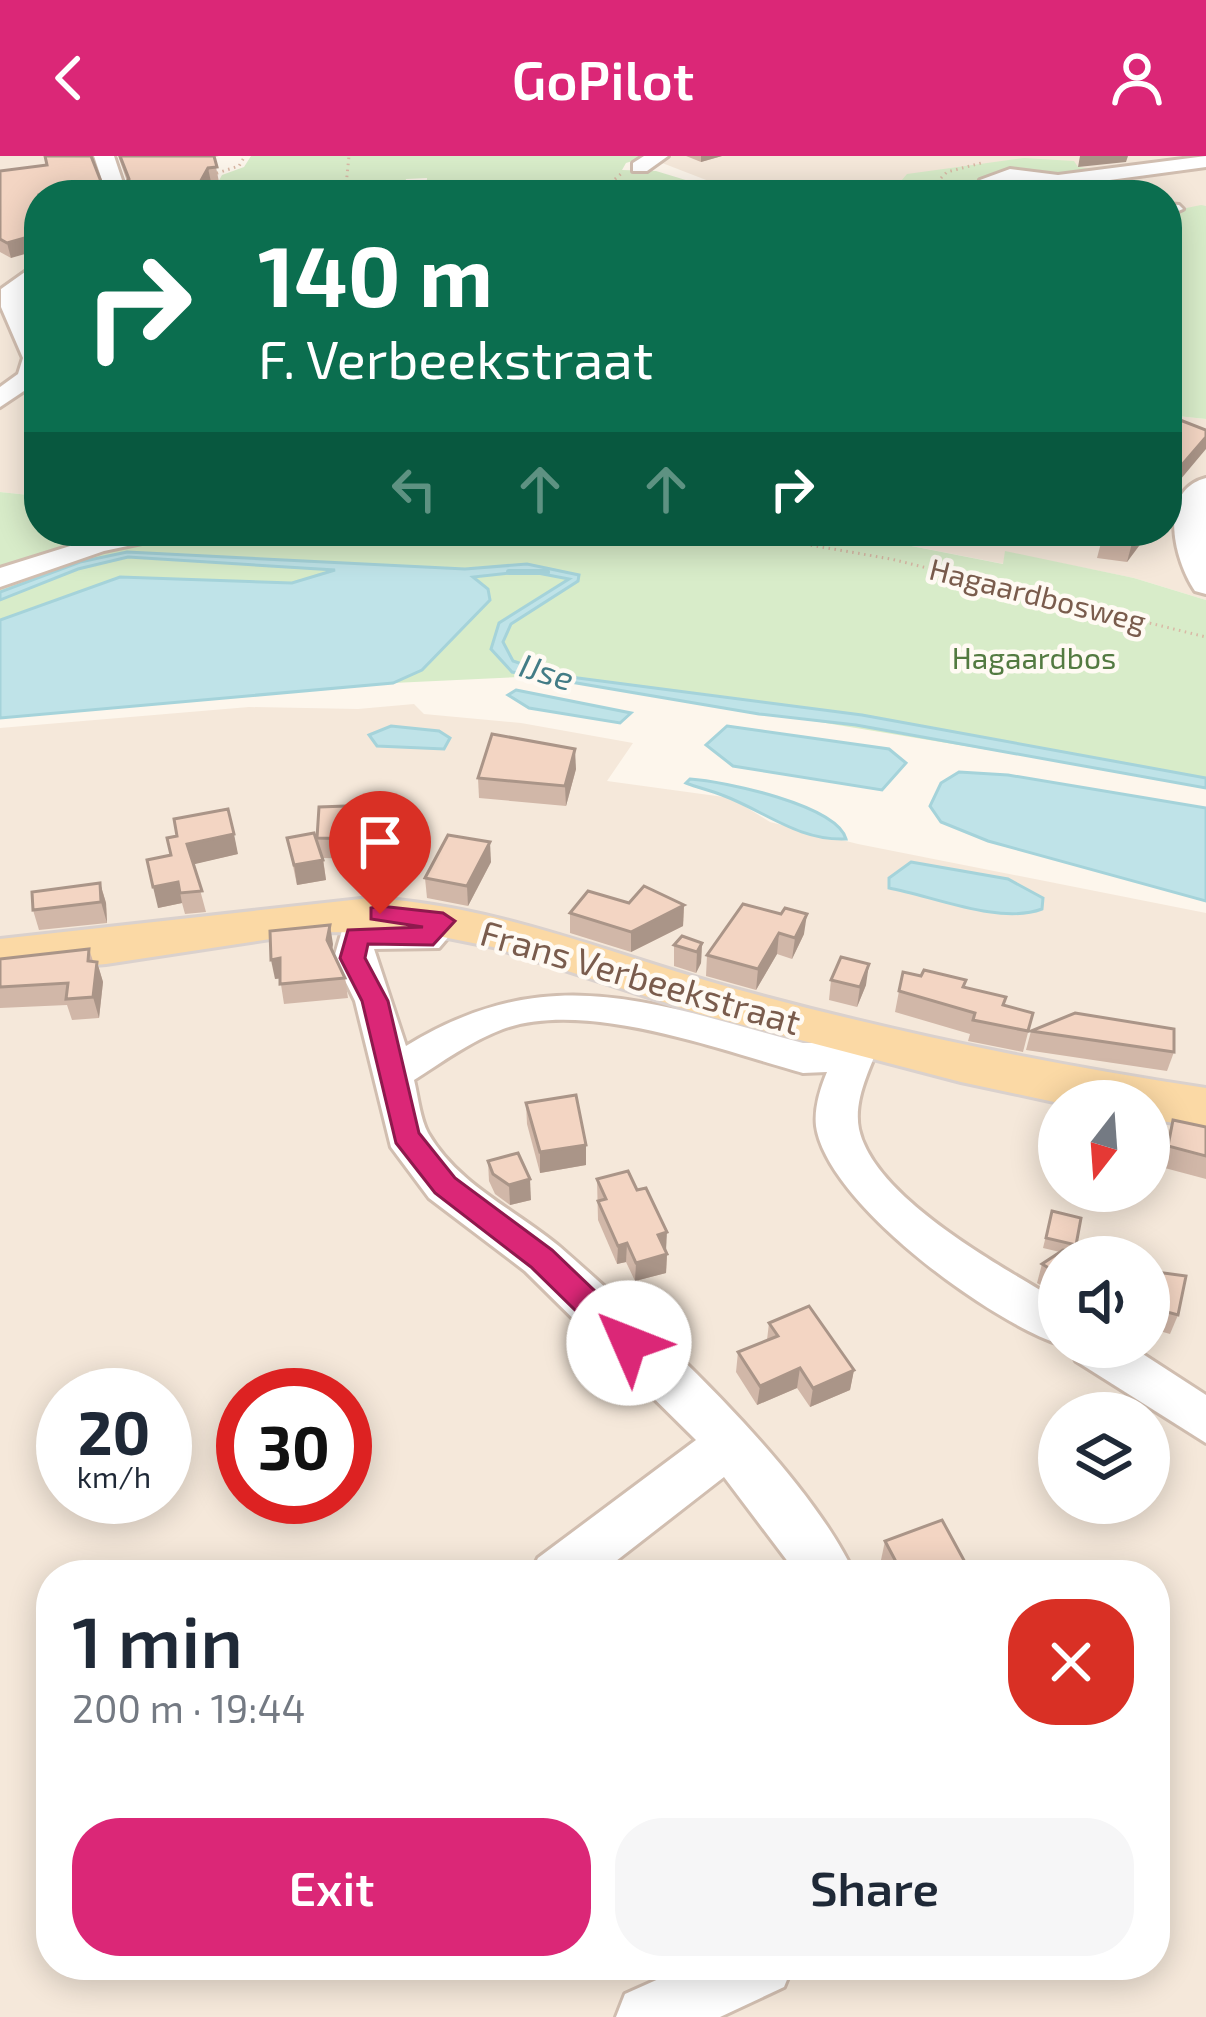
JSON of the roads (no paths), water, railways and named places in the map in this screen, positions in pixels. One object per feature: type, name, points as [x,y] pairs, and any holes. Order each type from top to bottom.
[{"type":"main road","name":"Frans Verbeekstraat","points":[[0,956],[99,952],[292,918],[380,914],[443,921],[851,1037],[1028,1080],[1206,1108]]},
{"type":"street","points":[[1063,180],[1206,161]]},
{"type":"street","points":[[990,180],[1010,175],[1050,180]]},
{"type":"street","points":[[24,279],[13,290],[13,307],[24,332]]},
{"type":"street","points":[[0,399],[24,381]]},
{"type":"street","points":[[1206,487],[1189,513],[1190,566],[1206,585]]},
{"type":"street","points":[[0,578],[91,546]]},
{"type":"street","points":[[443,921],[424,939],[357,936],[353,958],[375,1001],[406,1136],[445,1186],[542,1258],[717,1428],[819,1560]]},
{"type":"street","points":[[392,1073],[500,1014],[616,1012],[803,1058],[825,1058],[851,1037]]},
{"type":"street","points":[[851,1037],[838,1132],[853,1166],[941,1250],[1038,1312]]},
{"type":"street","points":[[1124,1368],[1206,1423]]},
{"type":"street","points":[[577,1560],[728,1445]]},
{"type":"street","points":[[648,2017],[729,1980]]},
{"type":"water","points":[[127,552],[465,569],[527,564],[579,575],[578,581],[511,624],[503,642],[513,661],[555,675],[862,715],[1206,778],[1206,788],[856,725],[759,714],[512,672],[491,649],[499,623],[569,579],[527,571],[473,577],[488,589],[490,600],[422,670],[393,683],[0,718],[0,620],[120,577],[292,583],[335,570],[128,557],[78,569],[0,600],[0,592],[80,562]]},
{"type":"water","points":[[516,690],[631,713],[620,723],[529,708],[508,695]]},
{"type":"water","points":[[391,726],[439,731],[450,738],[444,749],[377,746],[369,735]]},
{"type":"water","points":[[727,726],[889,749],[906,763],[882,790],[733,766],[706,745]]},
{"type":"water","points":[[959,772],[1008,775],[1206,808],[1206,901],[988,841],[941,822],[930,806],[941,783]]},
{"type":"water","points":[[690,779],[727,784],[801,806],[838,827],[846,839],[797,830],[686,783]]},
{"type":"water","points":[[911,862],[1008,879],[1043,898],[1042,909],[1006,914],[889,888],[889,878]]},
{"type":"waterway","name":"IJse","points":[[509,572],[547,572]]},
{"type":"park label","name":"Hagaardbos","points":[[1034,657]]}]
